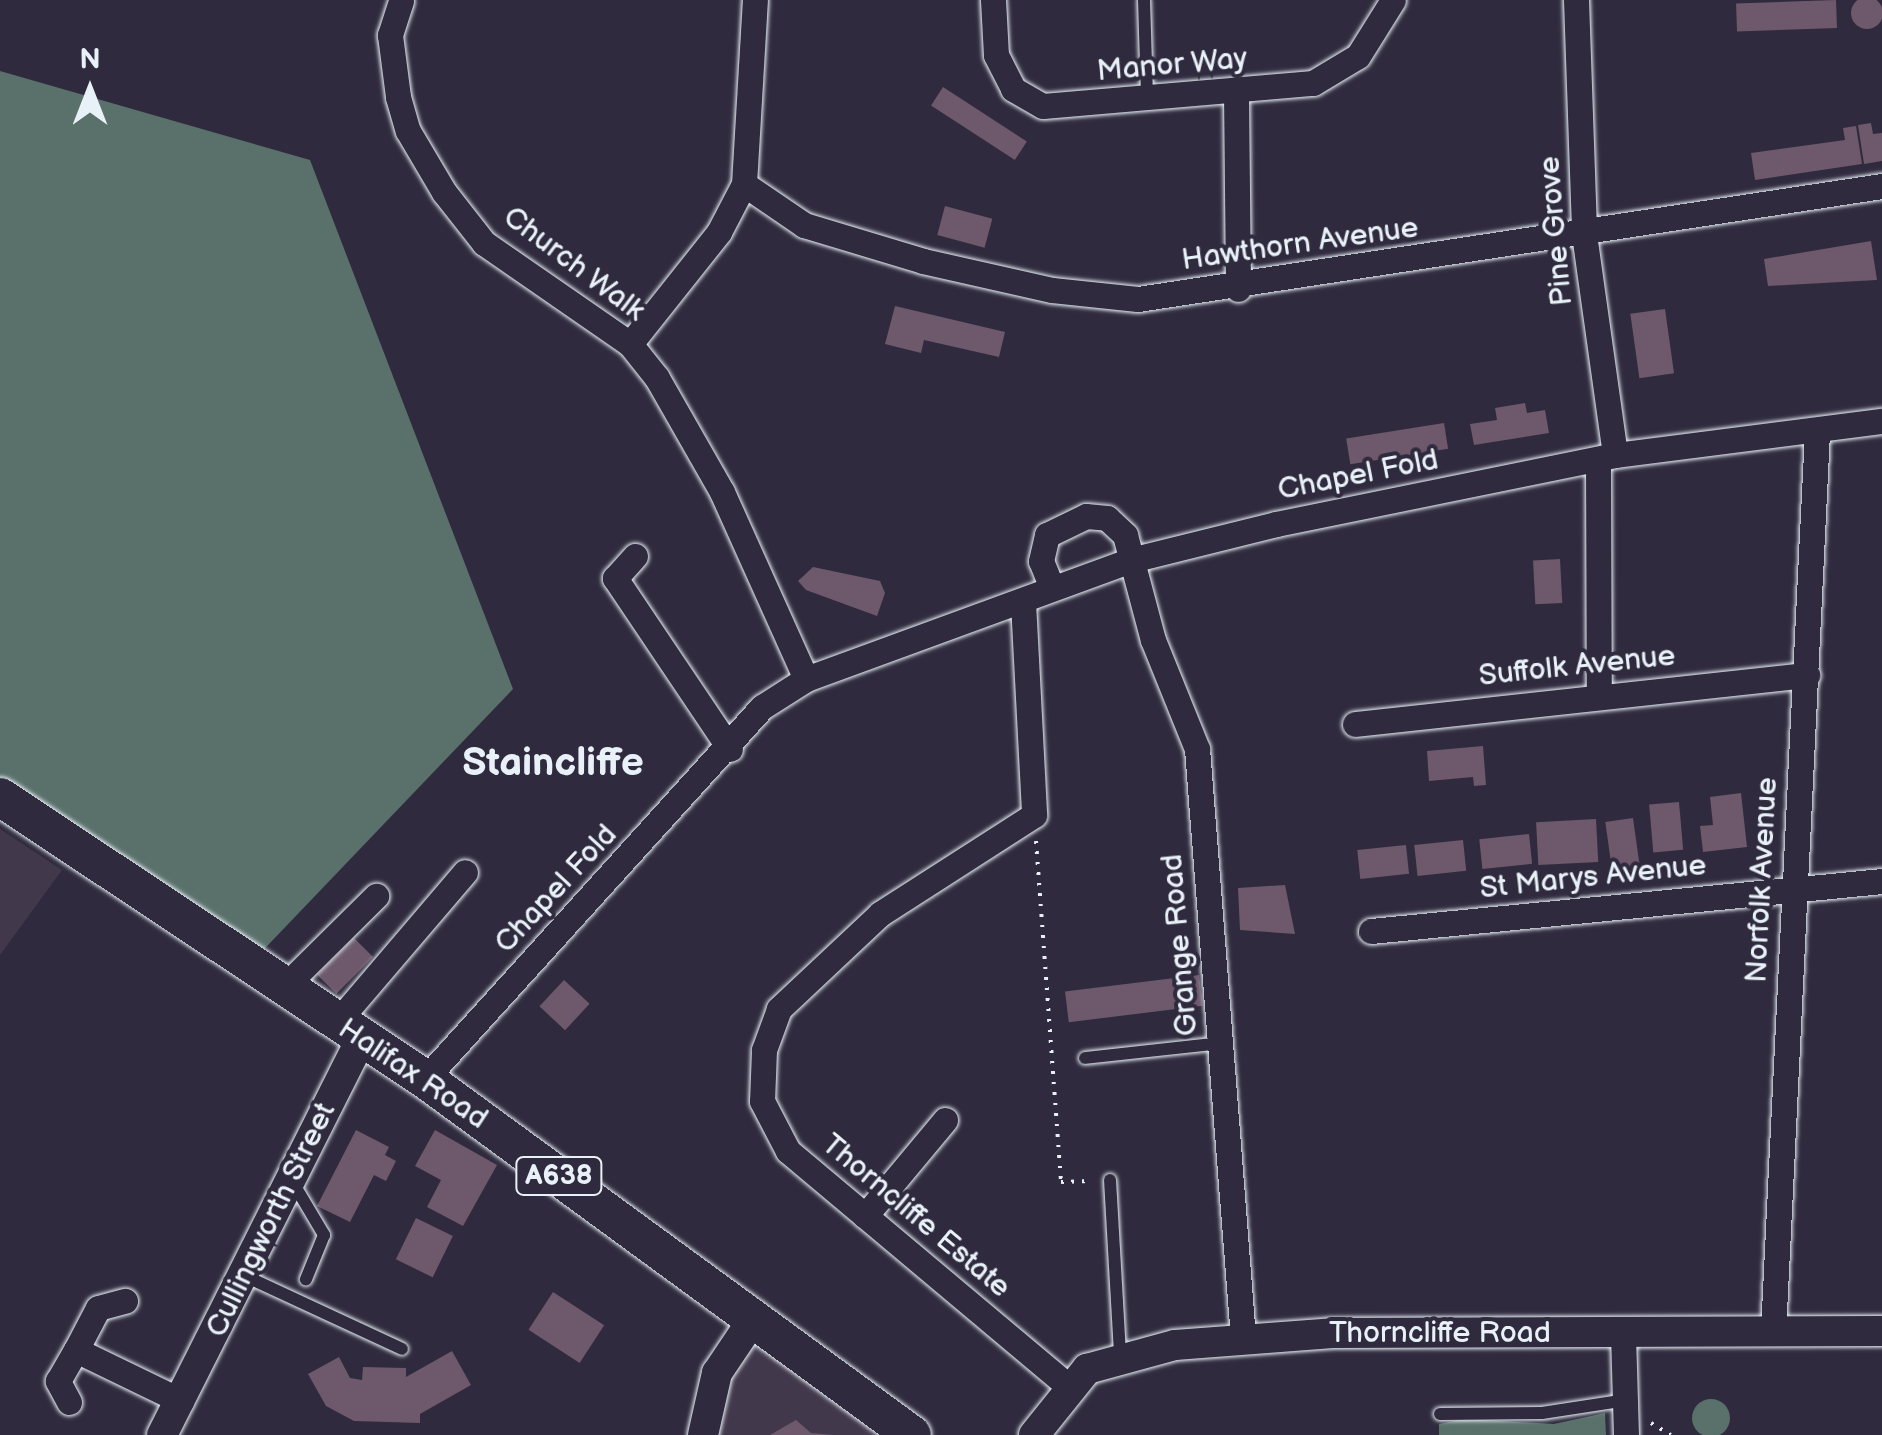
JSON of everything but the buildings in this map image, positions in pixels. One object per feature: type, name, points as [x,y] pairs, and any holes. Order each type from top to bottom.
[{"type":"main road","name":"Halifax Road","points":[[0,797],[425,1079],[912,1435]]},
{"type":"street","name":"Church Walk","points":[[401,0],[390,34],[398,97],[444,192],[484,243],[630,344],[722,492],[806,680]]},
{"type":"street","points":[[630,344],[719,232],[744,184],[755,0]]},
{"type":"street","name":"Manor Way","points":[[993,0],[996,55],[1013,89],[1043,106],[1236,94],[1313,83],[1358,56],[1393,0]]},
{"type":"street","name":"Pine Grove","points":[[1576,0],[1584,234],[1606,457],[1599,694]]},
{"type":"street","points":[[1236,94],[1238,289]]},
{"type":"street","name":"Hawthorn Avenue","points":[[744,184],[804,226],[1052,290],[1138,299],[1238,289],[1882,186]]},
{"type":"street","name":"Chapel Fold","points":[[425,1079],[730,749],[762,706],[806,680],[1131,560],[1606,457],[1882,422]]},
{"type":"street","name":"Norfolk Avenue","points":[[1773,1332],[1817,432]]},
{"type":"street","points":[[1052,588],[1041,561],[1047,535],[1061,524],[1108,518],[1125,535],[1131,560]]},
{"type":"street","points":[[636,556],[615,578],[730,749]]},
{"type":"street","name":"Grange Road","points":[[1131,560],[1197,749],[1244,1337]]},
{"type":"street","points":[[1023,602],[1034,815]]},
{"type":"street","name":"Suffolk Avenue","points":[[1354,724],[1599,694],[1806,675]]},
{"type":"street","name":"Thorncliffe Estate","points":[[1034,815],[880,914],[779,1009],[764,1050],[762,1101],[788,1152],[1068,1386]]},
{"type":"street","points":[[349,1030],[465,872]]},
{"type":"street","name":"St Marys Avenue","points":[[1371,931],[1882,881]]},
{"type":"street","points":[[286,985],[376,896]]},
{"type":"street","name":"Cullingworth Street","points":[[162,1435],[291,1178],[349,1030]]},
{"type":"street","points":[[865,1216],[945,1120]]},
{"type":"street","points":[[68,1402],[58,1382],[98,1308],[125,1301]]},
{"type":"street","points":[[703,1435],[717,1372],[754,1318]]},
{"type":"street","name":"Thorncliffe Road","points":[[1034,1435],[1068,1386],[1120,1356],[1244,1337],[1882,1331]]},
{"type":"street","points":[[1623,1334],[1620,1401],[1626,1435]]},
{"type":"street","points":[[76,1350],[181,1401]]},
{"type":"lane","points":[[1144,0],[1148,101]]},
{"type":"lane","points":[[1085,1058],[1220,1043]]},
{"type":"lane","points":[[291,1178],[324,1235],[306,1279]]},
{"type":"lane","points":[[1110,1180],[1120,1356]]},
{"type":"lane","points":[[242,1274],[402,1349]]},
{"type":"lane","points":[[1440,1414],[1542,1413],[1620,1401]]},
{"type":"path","points":[[1034,815],[1061,1182],[1110,1180]]},
{"type":"shaded area","points":[[0,829],[62,870],[0,955]]},
{"type":"shaded area","points":[[754,1318],[911,1435],[703,1435]]},
{"type":"green space","points":[[0,71],[310,160],[513,689],[251,963],[0,797]]},
{"type":"green space","points":[[1711,1399],[1725,1404],[1730,1418],[1725,1432],[1711,1437],[1697,1432],[1692,1418],[1697,1404]]},
{"type":"green space","points":[[1605,1413],[1606,1435],[1439,1435],[1439,1424],[1465,1419],[1554,1424]]},
{"type":"district","name":"Staincliffe","points":[[553,763]]}]
